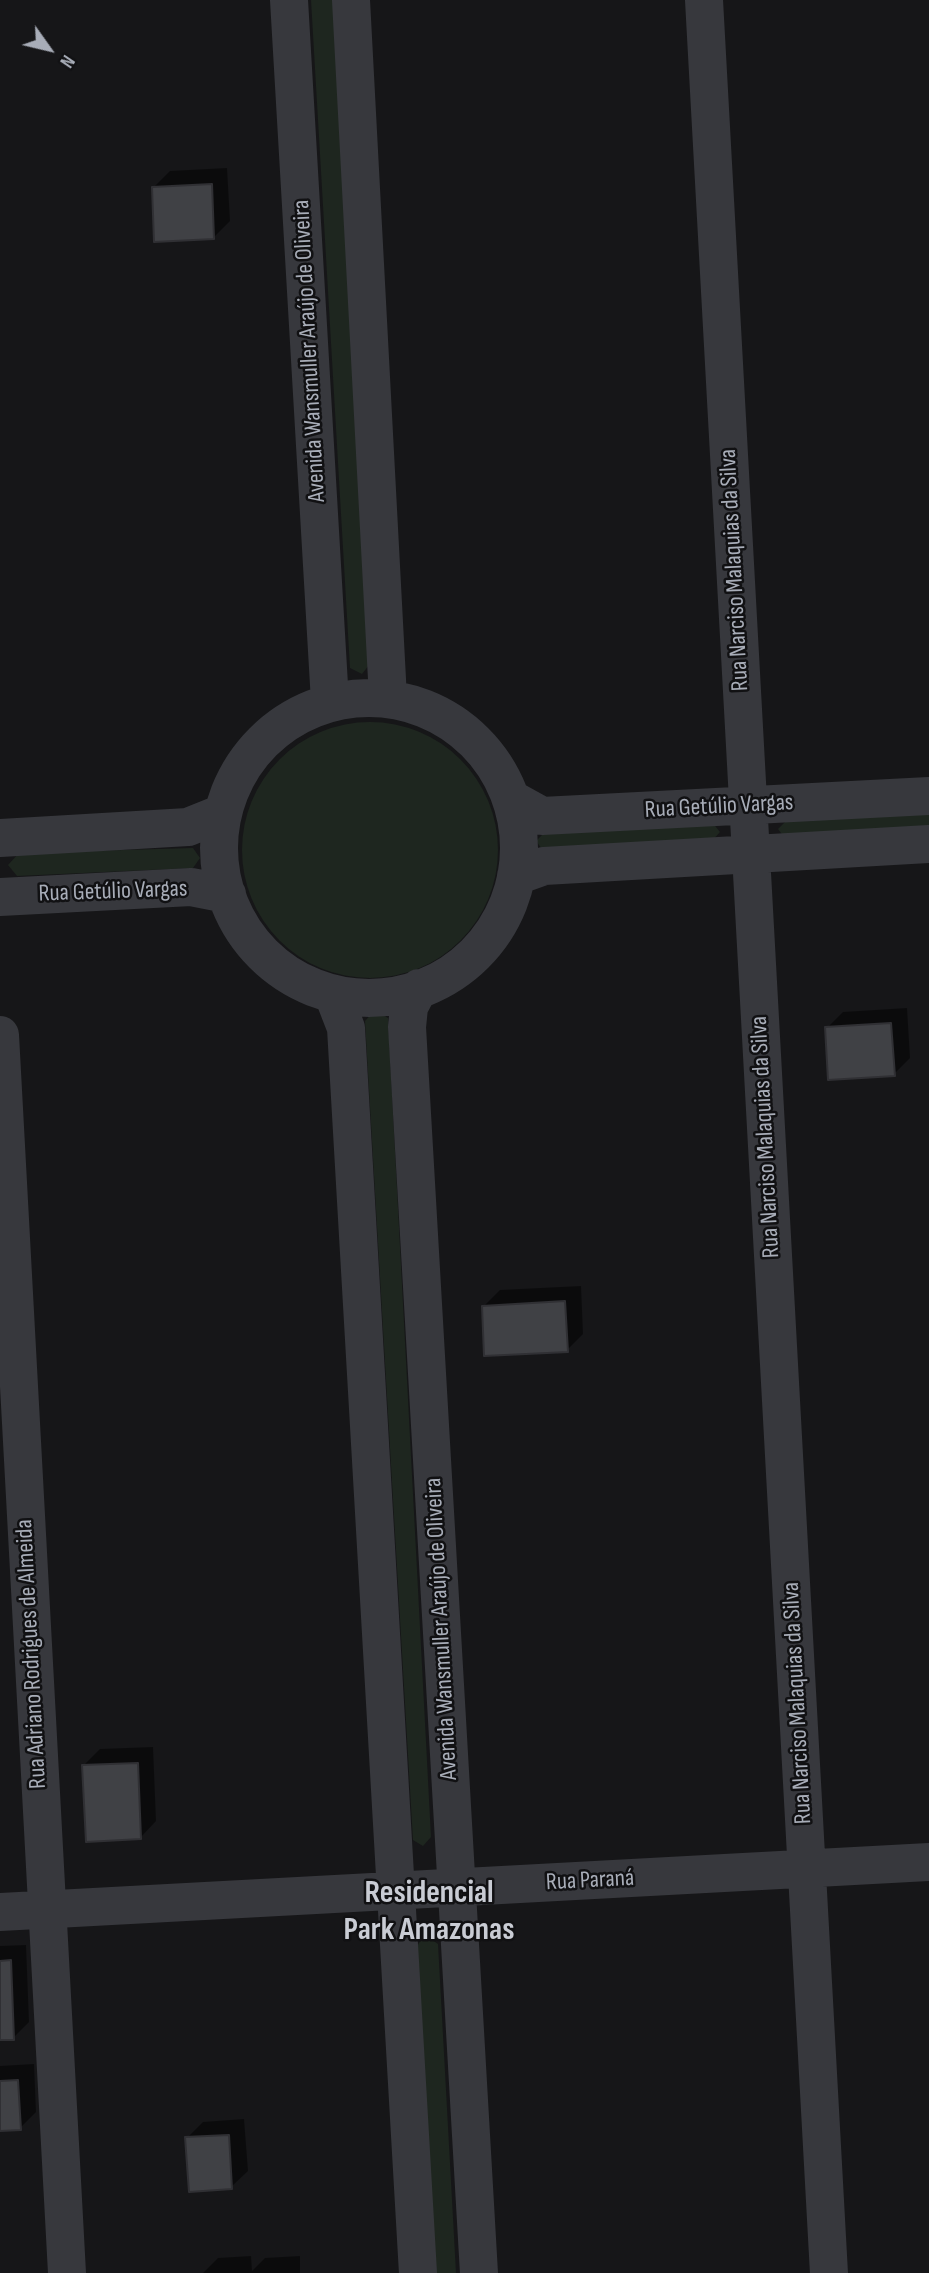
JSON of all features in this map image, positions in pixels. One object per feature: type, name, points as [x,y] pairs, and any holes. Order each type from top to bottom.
[{"type":"street","name":"Avenida Wansmuller Araújo de Oliveira","points":[[289,0],[330,702]]},
{"type":"street","points":[[351,0],[388,698]]},
{"type":"street","name":"Rua Narciso Malaquias da Silva","points":[[704,0],[829,2273]]},
{"type":"street","points":[[359,697],[388,698],[429,709],[466,731],[494,762],[513,800],[519,829],[516,876],[509,906],[484,947],[447,978],[402,996],[347,1000],[307,987],[270,963],[241,930],[226,894],[218,857],[223,813],[233,783],[258,747],[291,719],[330,702],[359,697]]},
{"type":"street","name":"Rua Getúlio Vargas","points":[[513,800],[542,816],[929,796]]},
{"type":"street","points":[[0,838],[188,827],[223,813]]},
{"type":"street","name":"Rua Getúlio Vargas","points":[[516,876],[544,866],[929,844]]},
{"type":"street","name":"Rua Getúlio Vargas","points":[[0,897],[191,887],[226,894]]},
{"type":"street","name":"Avenida Wansmuller Araújo de Oliveira","points":[[419,988],[410,1007],[407,1027],[479,2273]]},
{"type":"street","points":[[334,997],[346,1028],[418,2273]]},
{"type":"street","name":"Rua Adriano Rodrigues de Almeida","points":[[0,1035],[45,1910],[67,2273]]},
{"type":"street","name":"Rua Paraná","points":[[0,1912],[929,1862]]},
{"type":"shaded area","points":[[311,0],[333,0],[369,665],[362,674],[350,668]]},
{"type":"shaded area","points":[[370,722],[419,732],[451,751],[469,769],[488,801],[498,850],[488,899],[469,931],[451,949],[419,968],[370,978],[321,968],[289,949],[271,931],[252,899],[242,850],[252,801],[271,769],[289,751],[321,732]]},
{"type":"shaded area","points":[[929,810],[929,832],[787,841],[778,829],[789,818]]},
{"type":"shaded area","points":[[712,822],[720,832],[712,841],[545,853],[536,841],[547,830]]},
{"type":"shaded area","points":[[193,848],[200,858],[193,868],[17,876],[8,865],[19,853]]},
{"type":"shaded area","points":[[375,1010],[388,1018],[431,1837],[423,1846],[413,1840],[365,1021]]},
{"type":"shaded area","points":[[425,1935],[438,1944],[456,2273],[435,2273],[416,1947]]},
{"type":"building","points":[[212,184],[214,239],[154,242],[152,187]]},
{"type":"building","points":[[891,1023],[895,1076],[828,1080],[825,1027]]},
{"type":"building","points":[[565,1301],[568,1352],[484,1356],[482,1306]]},
{"type":"building","points":[[138,1763],[141,1839],[86,1842],[82,1765]]},
{"type":"building","points":[[11,1960],[14,2040],[0,2040],[0,1961]]},
{"type":"building","points":[[18,2080],[21,2130],[0,2131],[0,2081]]},
{"type":"building","points":[[229,2135],[232,2189],[189,2192],[185,2137]]},
{"type":"district","name":"Residencial Park Amazonas","points":[[429,1912]]}]
